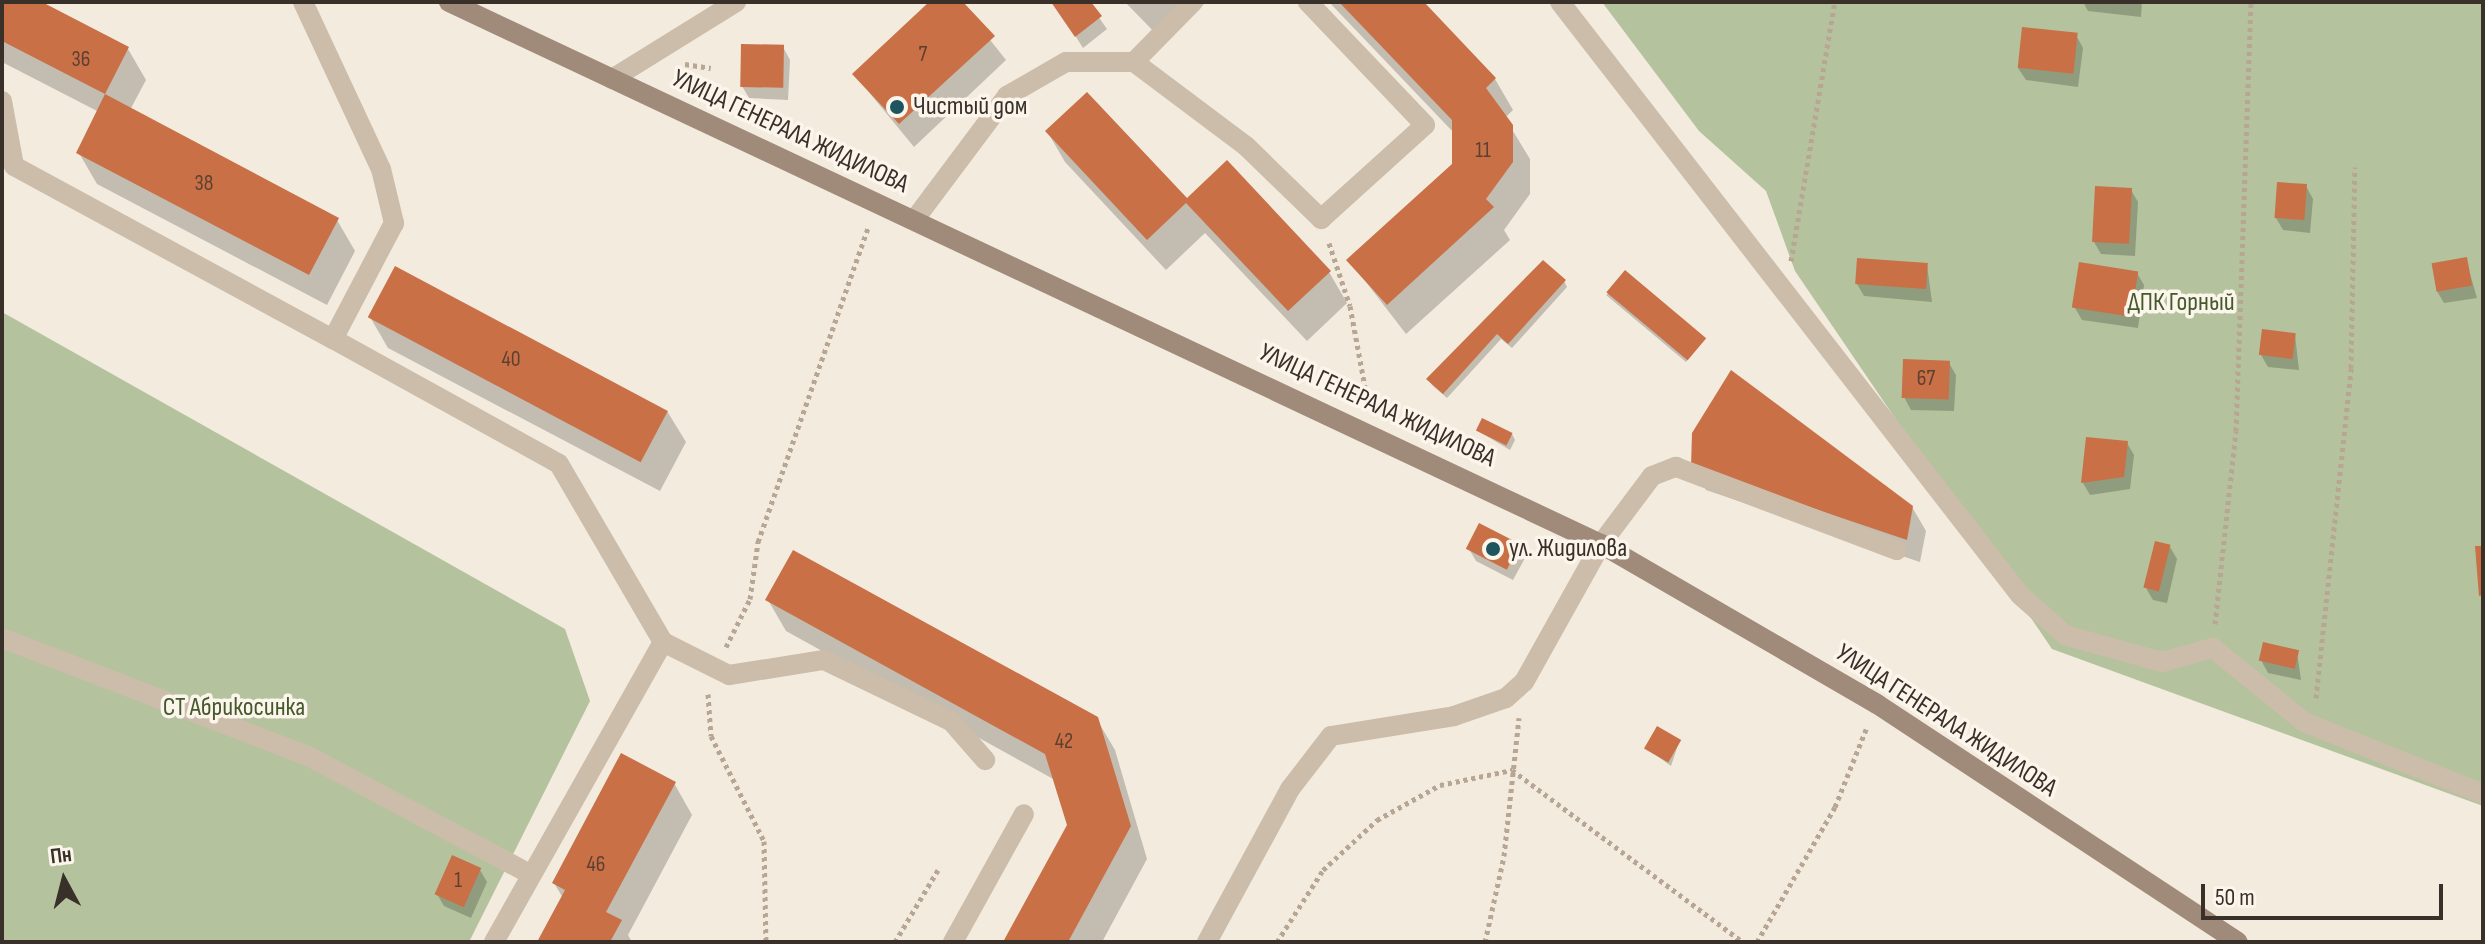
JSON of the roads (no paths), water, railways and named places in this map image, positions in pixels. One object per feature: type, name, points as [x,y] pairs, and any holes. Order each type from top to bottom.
[{"type":"main road","name":"УЛИЦА ГЕНЕРАЛА ЖИДИЛОВА","points":[[449,2],[1601,544],[1877,704],[2238,942]]},
{"type":"street","points":[[303,2],[381,169],[394,223],[333,339]]},
{"type":"street","points":[[612,79],[736,2]]},
{"type":"street","points":[[1134,62],[1193,2]]},
{"type":"street","points":[[915,219],[1007,96],[1066,62],[1134,62],[1246,146],[1321,219],[1425,125],[1308,2]]},
{"type":"street","points":[[1560,2],[1776,275],[2020,595],[2065,635],[2162,662],[2213,648],[2304,722],[2483,794]]},
{"type":"street","points":[[2,101],[14,166],[559,464],[663,642],[729,675],[824,660],[951,721],[985,760]]},
{"type":"street","points":[[1207,942],[1290,789],[1331,736],[1485,709],[1524,682],[1601,544],[1643,485],[1676,467],[1897,550]]},
{"type":"street","points":[[2,638],[310,757],[528,873]]},
{"type":"street","points":[[494,942],[528,873],[663,642]]},
{"type":"street","points":[[953,942],[1024,814]]},
{"type":"place","name":"Чистый дом","points":[[897,107]]},
{"type":"place","name":"ул. Жидилова","points":[[1493,549]]},
{"type":"park label","name":"ДПК Горный","points":[[2181,303]]},
{"type":"park label","name":"СТ Абрикосинка","points":[[234,708]]}]
